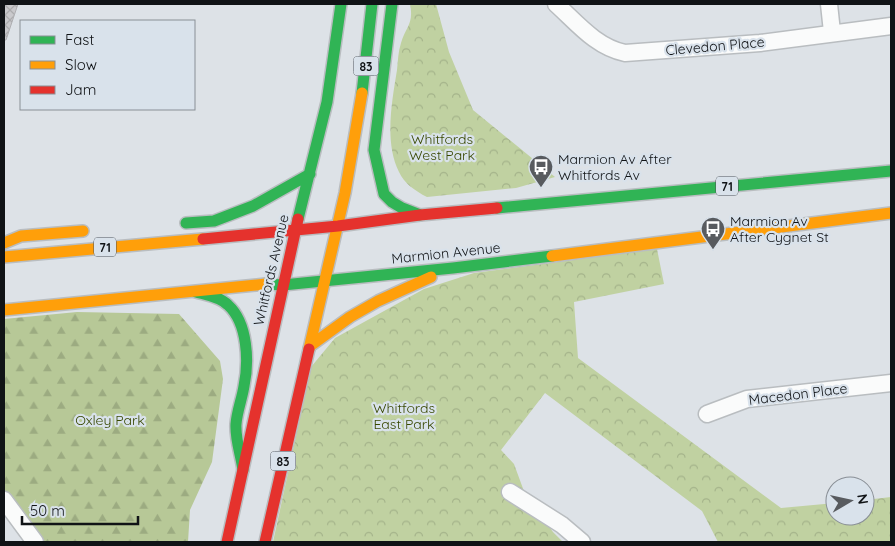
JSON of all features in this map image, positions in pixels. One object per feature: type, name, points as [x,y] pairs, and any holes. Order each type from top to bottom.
[{"type":"main road","name":"Whitfords Avenue","points":[[227,542],[295,230],[325,114],[341,4]]},
{"type":"main road","name":"83","points":[[265,542],[338,226],[364,82],[372,4]]},
{"type":"main road","points":[[392,4],[374,150],[380,186],[384,194],[402,208],[420,215]]},
{"type":"main road","name":"71","points":[[4,257],[338,226],[420,215],[891,171]]},
{"type":"main road","points":[[175,224],[214,221],[253,206],[310,174]]},
{"type":"main road","name":"Marmion Avenue","points":[[4,310],[263,284],[283,285],[454,268],[891,213]]},
{"type":"main road","points":[[4,244],[20,236],[98,230]]},
{"type":"main road","points":[[310,346],[350,317],[378,301],[454,268]]},
{"type":"main road","points":[[192,291],[219,299],[228,305],[238,316],[246,350],[246,379],[236,427],[243,470]]},
{"type":"street","name":"Clevedon Place","points":[[556,4],[598,42],[606,47],[625,53],[760,43],[832,32],[891,26]]},
{"type":"street","points":[[829,4],[832,32]]},
{"type":"street","name":"Macedon Place","points":[[707,414],[746,399],[891,383]]},
{"type":"street","points":[[510,492],[562,525],[582,542]]},
{"type":"street","points":[[4,500],[35,542]]},
{"type":"green space","name":"Whitfords West Park","points":[[410,4],[436,4],[449,52],[473,110],[555,177],[516,188],[427,197],[404,180],[394,160],[390,121],[400,46],[411,16]]},
{"type":"green space","name":"Whitfords East Park","points":[[657,249],[664,284],[574,302],[578,358],[781,508],[825,504],[825,526],[875,526],[875,499],[891,497],[891,542],[718,542],[702,511],[545,393],[501,450],[514,464],[525,494],[553,532],[563,542],[273,542],[311,367],[335,338],[424,289],[474,273]]},
{"type":"green space","name":"Oxley Park","points":[[77,312],[179,314],[220,361],[223,379],[212,462],[190,510],[188,542],[42,542],[4,497],[4,319]]},
{"type":"building","points":[[4,4],[18,4],[6,40],[4,40]]},
{"type":"traffic: fast","points":[[298,219],[327,102],[341,4]]},
{"type":"traffic: fast","points":[[362,93],[372,4]]},
{"type":"traffic: fast","points":[[392,4],[374,150],[384,194],[402,208],[420,215]]},
{"type":"traffic: fast","points":[[497,208],[891,171]]},
{"type":"traffic: fast","points":[[186,223],[214,221],[253,206],[310,174]]},
{"type":"traffic: fast","points":[[266,284],[283,285],[552,256]]},
{"type":"traffic: fast","points":[[196,292],[225,302],[235,313],[243,332],[246,376],[236,430],[243,470]]},
{"type":"traffic: slow","points":[[309,349],[345,193],[362,93]]},
{"type":"traffic: slow","points":[[552,256],[891,213]]},
{"type":"traffic: slow","points":[[4,243],[21,236],[83,231]]},
{"type":"traffic: slow","points":[[4,257],[203,239]]},
{"type":"traffic: slow","points":[[310,346],[350,317],[378,301],[431,277]]},
{"type":"traffic: slow","points":[[4,310],[266,284]]},
{"type":"traffic: jam","points":[[203,239],[497,208]]},
{"type":"traffic: jam","points":[[227,542],[298,219]]},
{"type":"traffic: jam","points":[[265,542],[309,349]]},
{"type":"place","name":"Marmion Av After Whitfords Av","points":[[541,188]]},
{"type":"place","name":"Marmion Av After Cygnet St","points":[[713,250]]}]
